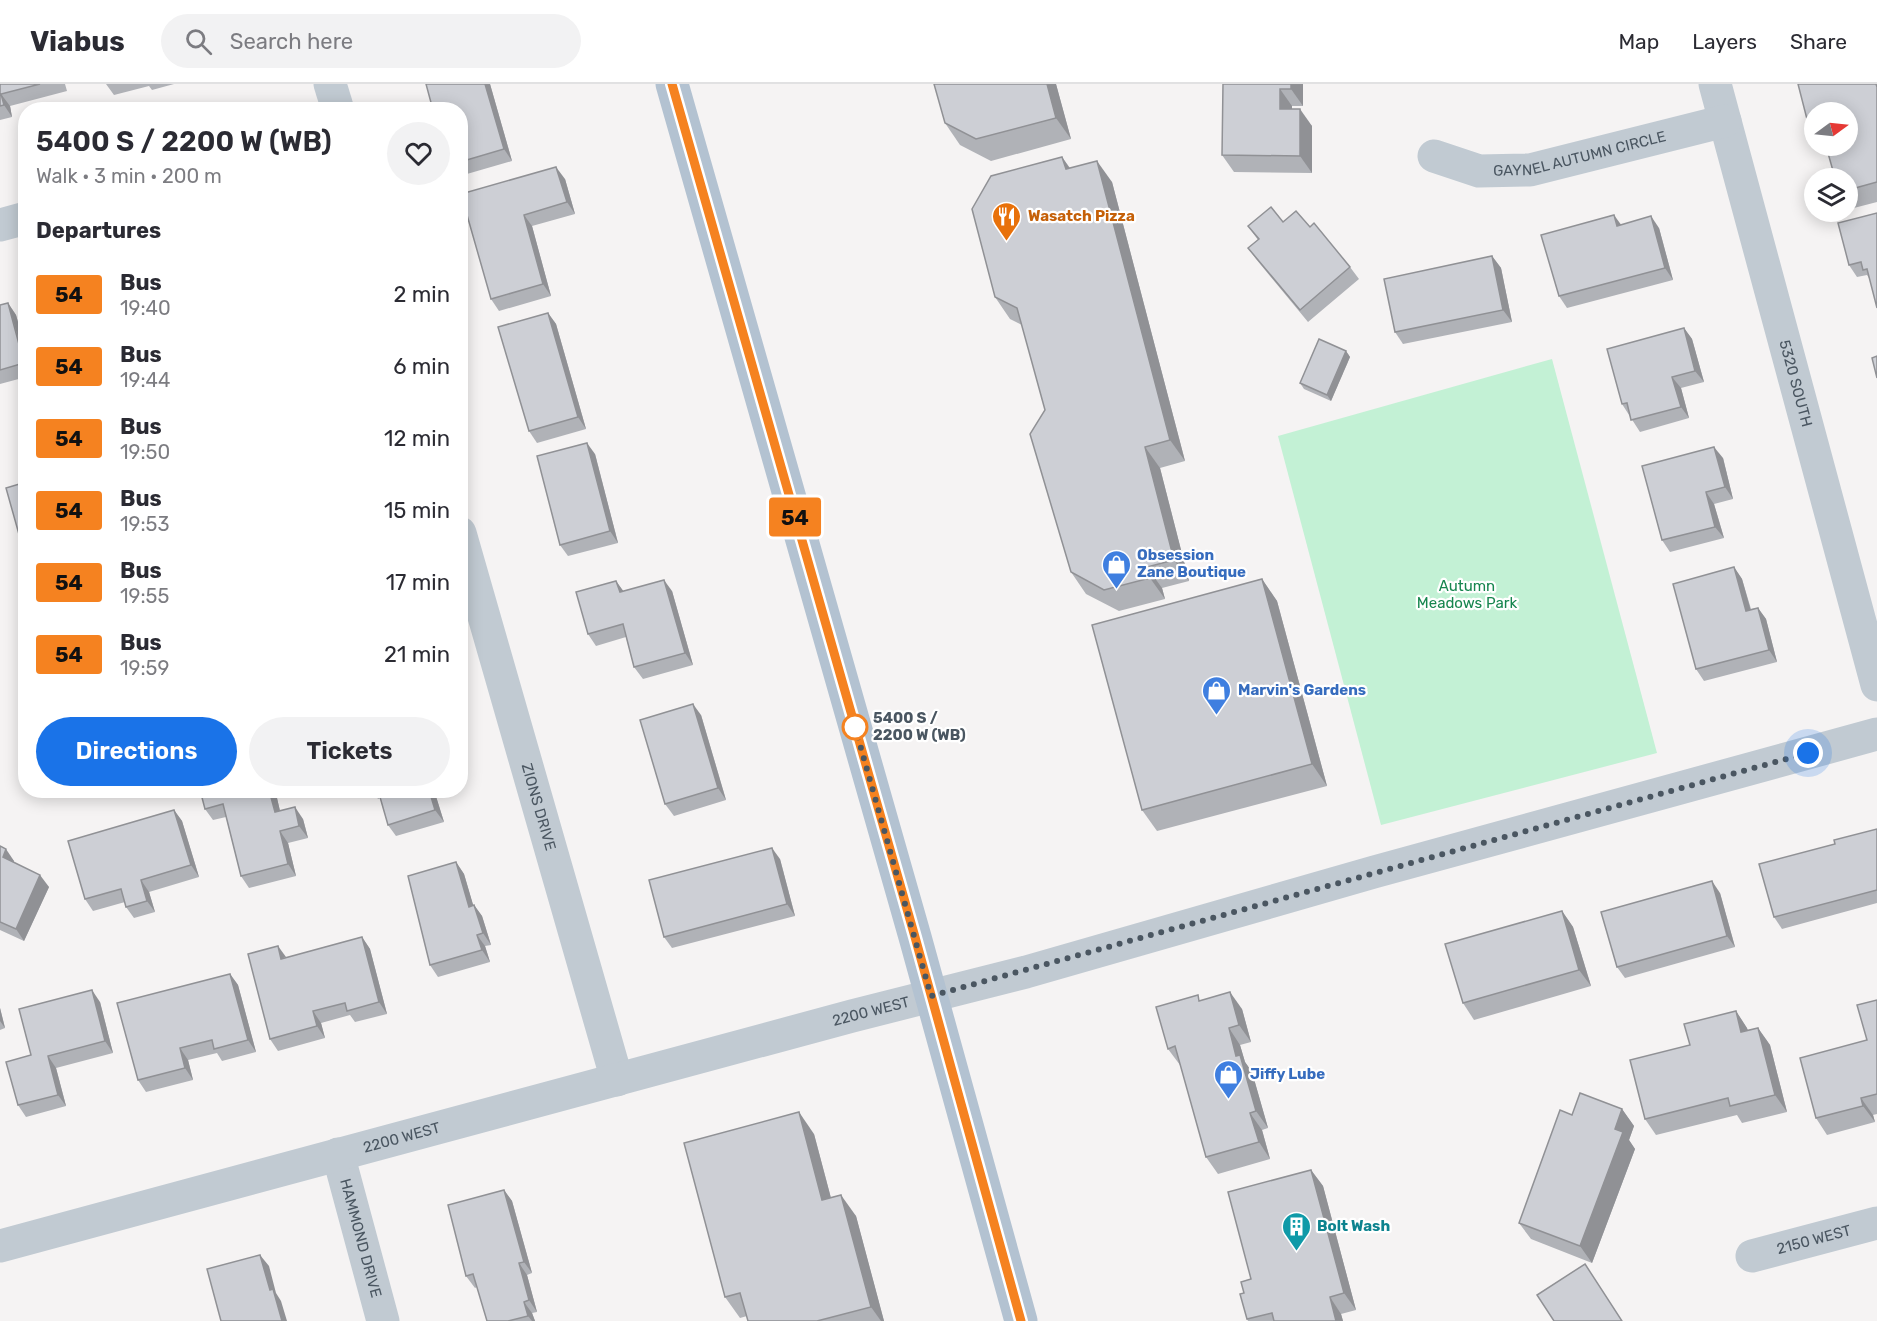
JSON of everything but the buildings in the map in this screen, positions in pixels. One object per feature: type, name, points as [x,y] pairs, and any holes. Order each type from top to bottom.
[{"type":"main road","points":[[672,84],[1021,1321]]},
{"type":"street","points":[[330,84],[336,102]]},
{"type":"street","name":"5320 SOUTH","points":[[1715,84],[1877,685]]},
{"type":"street","name":"GAYNEL AUTUMN CIRCLE","points":[[1434,156],[1479,171],[1530,170],[1725,121]]},
{"type":"street","points":[[0,225],[18,220]]},
{"type":"street","name":"ZIONS DRIVE","points":[[470,601],[617,1080]]},
{"type":"street","name":"2200 WEST","points":[[0,1246],[931,996],[1877,734]]},
{"type":"street","name":"HAMMOND DRIVE","points":[[338,1154],[383,1321]]},
{"type":"street","name":"2150 WEST","points":[[1752,1256],[1877,1222]]},
{"type":"green space","name":"Autumn Meadows Park","points":[[1552,359],[1657,753],[1381,825],[1278,436]]},
{"type":"bus line","name":"54","points":[[672,84],[915,937],[1021,1321]]},
{"type":"place","name":"Wasatch Pizza","points":[[1007,242]]},
{"type":"place","name":"Obsession Zane Boutique","points":[[1116,590]]},
{"type":"place","name":"Marvin's Gardens","points":[[1217,716]]},
{"type":"place","name":"5400 S / 2200 W (WB)","points":[[855,727]]},
{"type":"place","name":"Jiffy Lube","points":[[1229,1100]]},
{"type":"place","name":"Bolt Wash","points":[[1296,1252]]},
{"type":"route","points":[[855,727],[931,996],[1026,972],[1374,872],[1808,753]]}]
